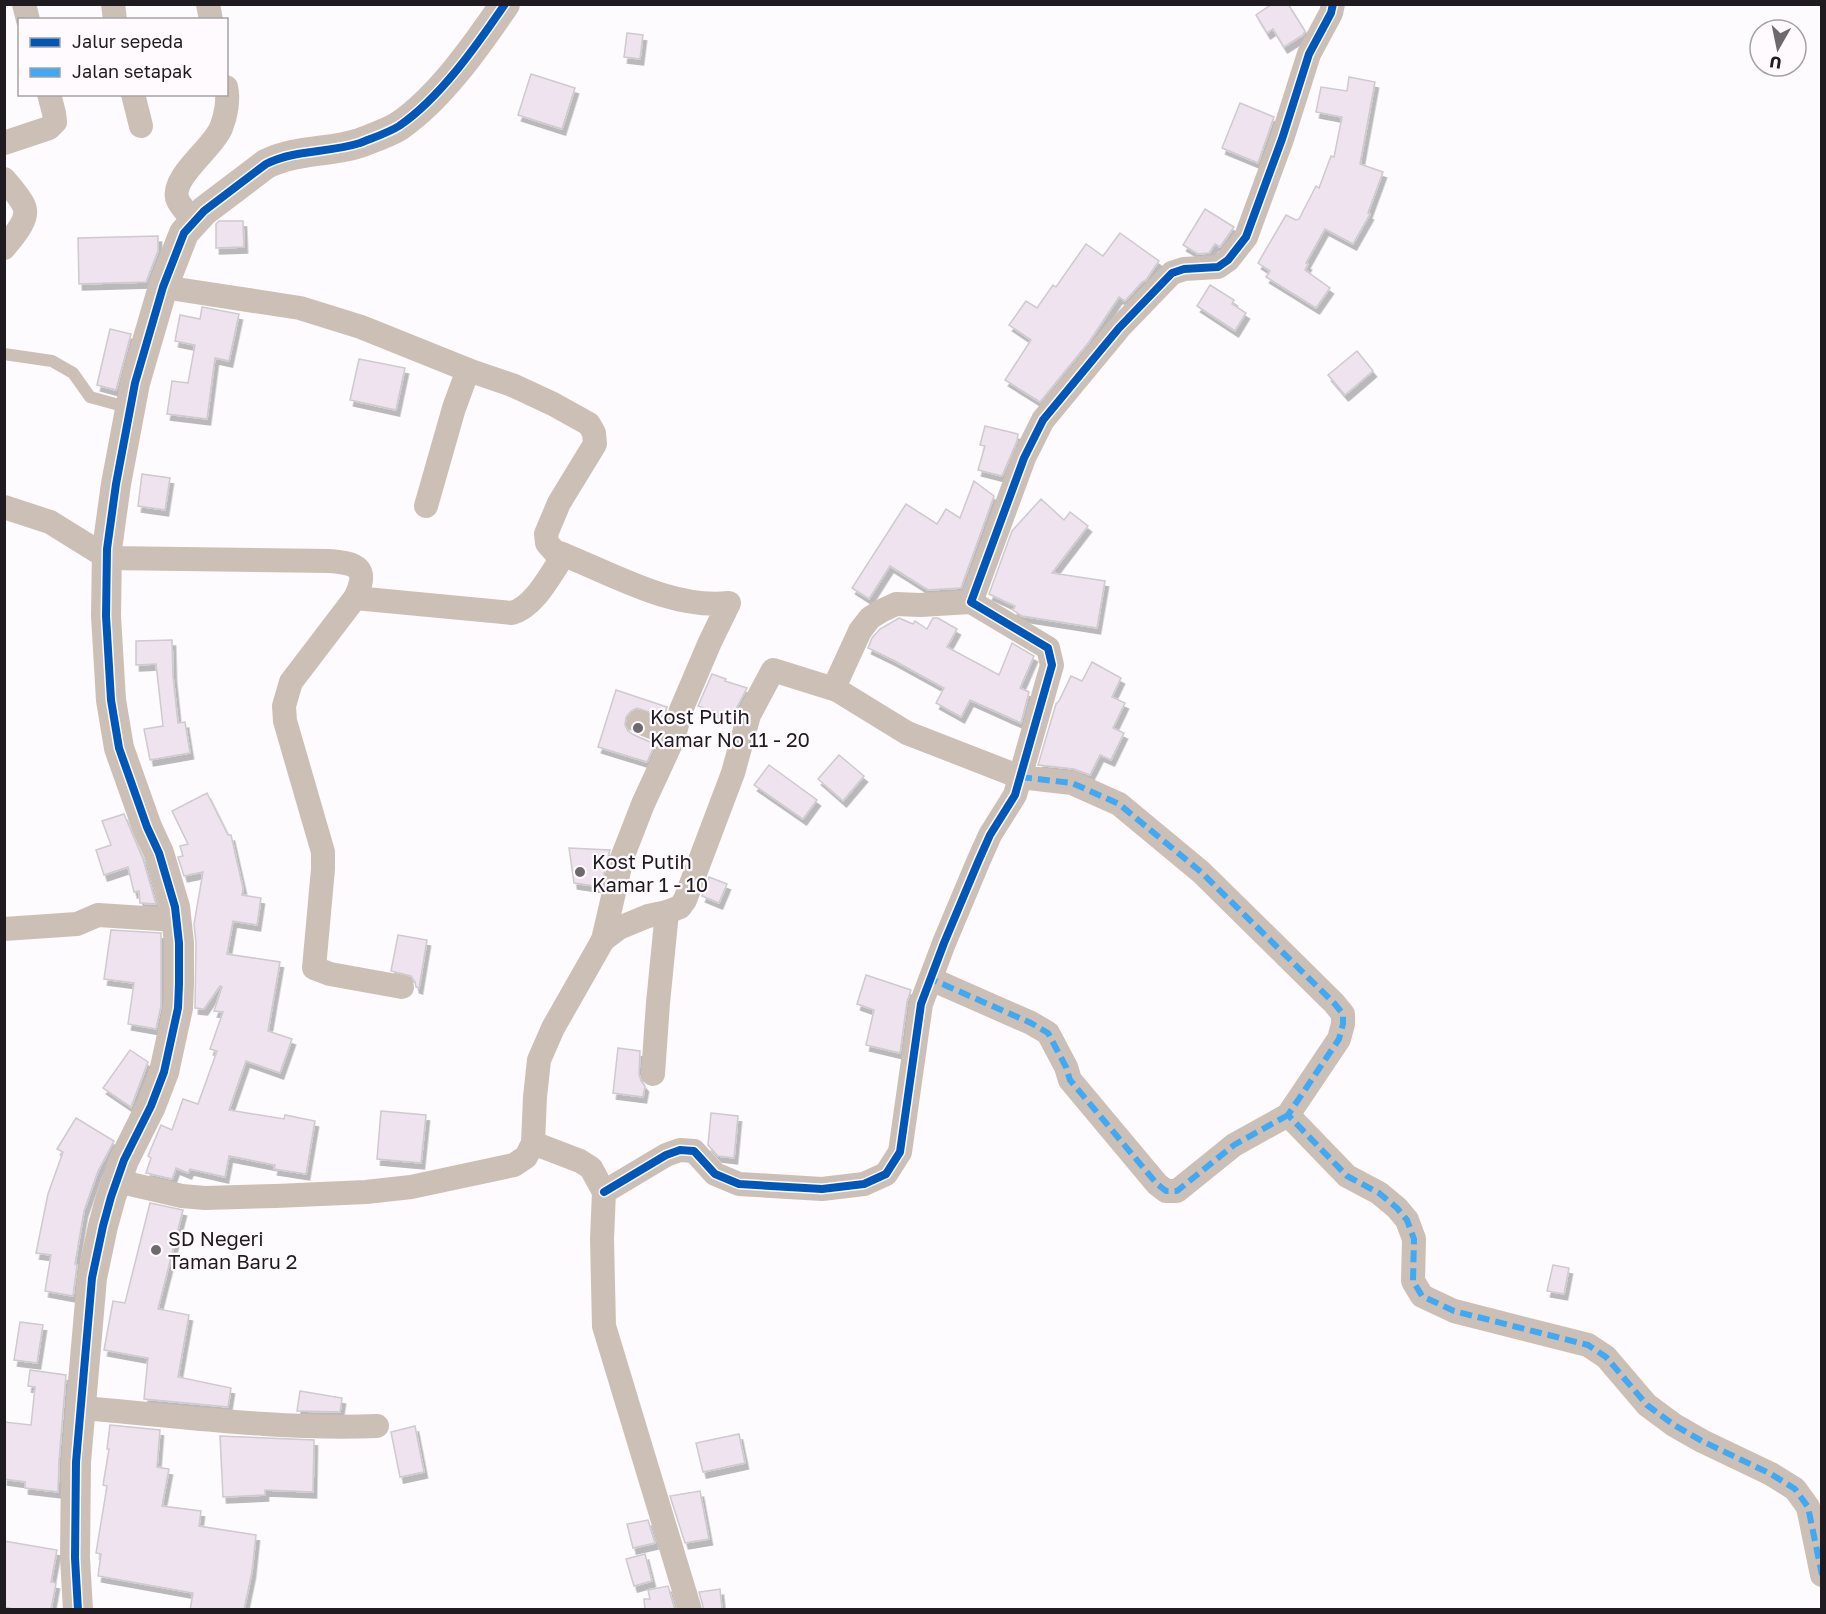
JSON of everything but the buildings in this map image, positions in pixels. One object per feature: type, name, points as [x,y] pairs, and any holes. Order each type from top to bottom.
[{"type":"street","points":[[4,9],[18,4]]},
{"type":"street","points":[[78,1610],[74,1513],[76,1462],[93,1278],[103,1226],[117,1181],[124,1160],[151,1106],[164,1072],[178,1008],[178,943],[175,907],[117,738],[107,650],[107,549],[116,484],[135,382],[163,287],[184,233],[194,220],[266,164],[279,158],[359,143],[397,127],[425,105],[442,87],[505,4]]},
{"type":"street","points":[[971,602],[1024,458],[1043,420],[1119,328],[1172,273],[1184,268],[1218,267],[1228,260],[1246,237],[1282,140],[1309,54],[1331,13],[1333,4]]},
{"type":"street","points":[[4,144],[49,128],[55,122],[50,96]]},
{"type":"street","points":[[134,96],[141,126]]},
{"type":"street","points":[[194,220],[177,200],[177,188],[220,130],[228,96]]},
{"type":"street","points":[[4,179],[24,206],[26,214],[23,222],[4,248]]},
{"type":"street","points":[[117,1181],[182,1196],[205,1198],[366,1192],[411,1187],[514,1166],[526,1157],[533,1143],[539,1060],[553,1028],[603,940],[622,858],[643,804],[673,739],[681,710],[729,603],[717,604],[660,595],[554,551],[547,543],[546,534],[559,503],[595,444],[594,433],[589,424],[512,385],[361,327],[300,308],[163,287]]},
{"type":"street","points":[[426,506],[454,408],[468,370]]},
{"type":"street","points":[[4,507],[50,522],[108,558],[329,561],[346,562],[358,569],[362,577],[355,598],[291,682],[284,706],[285,721],[323,852],[314,968],[323,972],[402,987]]},
{"type":"street","points":[[355,598],[512,613],[529,604],[564,555]]},
{"type":"street","points":[[604,1192],[666,1155],[680,1150],[694,1151],[715,1174],[739,1184],[822,1189],[864,1184],[886,1174],[900,1152],[921,1004],[990,835],[1015,795],[1052,665],[1051,655],[1042,643],[971,602],[896,604],[870,618],[860,631],[837,681],[837,690]]},
{"type":"street","points":[[603,940],[619,928],[648,916],[680,907],[685,900],[733,773],[749,715],[773,670],[837,690],[907,733],[1020,777],[1072,783],[1119,804],[1202,872],[1343,1014],[1343,1024],[1339,1039],[1288,1115],[1234,1145],[1177,1191],[1166,1191],[1156,1184],[1070,1080],[1066,1067],[1048,1034],[1031,1023],[931,979]]},
{"type":"street","points":[[639,722],[662,731],[673,739]]},
{"type":"street","points":[[653,1074],[667,912]]},
{"type":"street","points":[[4,929],[77,924],[98,915],[176,920]]},
{"type":"street","points":[[1288,1115],[1347,1176],[1379,1193],[1407,1220],[1414,1239],[1413,1281],[1422,1296],[1454,1311],[1588,1345],[1606,1357],[1647,1406],[1702,1441],[1770,1474],[1795,1490],[1808,1507],[1821,1575]]},
{"type":"street","points":[[533,1143],[591,1168],[604,1192],[602,1239],[604,1326],[690,1610]]},
{"type":"street","points":[[82,1408],[339,1428],[377,1426]]},
{"type":"lane","points":[[4,354],[52,361],[74,373],[90,397],[130,408]]},
{"type":"marked path","points":[[1020,777],[1072,783],[1119,804],[1201,872],[1343,1014],[1339,1039],[1288,1115],[1347,1176],[1379,1193],[1407,1220],[1414,1239],[1413,1281],[1422,1296],[1454,1311],[1588,1345],[1606,1357],[1647,1405],[1674,1425],[1771,1474],[1795,1489],[1808,1507],[1822,1575]]},
{"type":"marked path","points":[[929,984],[931,979],[1031,1023],[1048,1033],[1066,1067],[1070,1080],[1157,1184],[1166,1191],[1177,1191],[1234,1145],[1288,1115]]},
{"type":"cycle path","points":[[78,1610],[75,1558],[76,1462],[92,1278],[111,1197],[124,1160],[151,1106],[164,1072],[178,1008],[179,943],[175,907],[159,853],[147,827],[119,748],[111,700],[106,616],[107,549],[116,484],[135,383],[163,287],[184,233],[204,211],[266,164],[277,159],[360,143],[399,126],[443,86],[505,4]]},
{"type":"cycle path","points":[[604,1192],[666,1155],[680,1150],[694,1151],[715,1174],[739,1184],[822,1189],[864,1184],[886,1174],[900,1152],[921,1004],[990,835],[1015,795],[1052,665],[1048,648],[971,602],[1024,458],[1043,420],[1119,328],[1172,273],[1184,269],[1218,267],[1228,260],[1246,237],[1282,139],[1309,54],[1331,13],[1333,4]]},
{"type":"place","name":"Kost Putih Kamar No 11 - 20","points":[[638,728]]},
{"type":"place","name":"Kost Putih Kamar 1 - 10","points":[[580,872]]},
{"type":"place","name":"SD Negeri Taman Baru 2","points":[[156,1250]]}]
